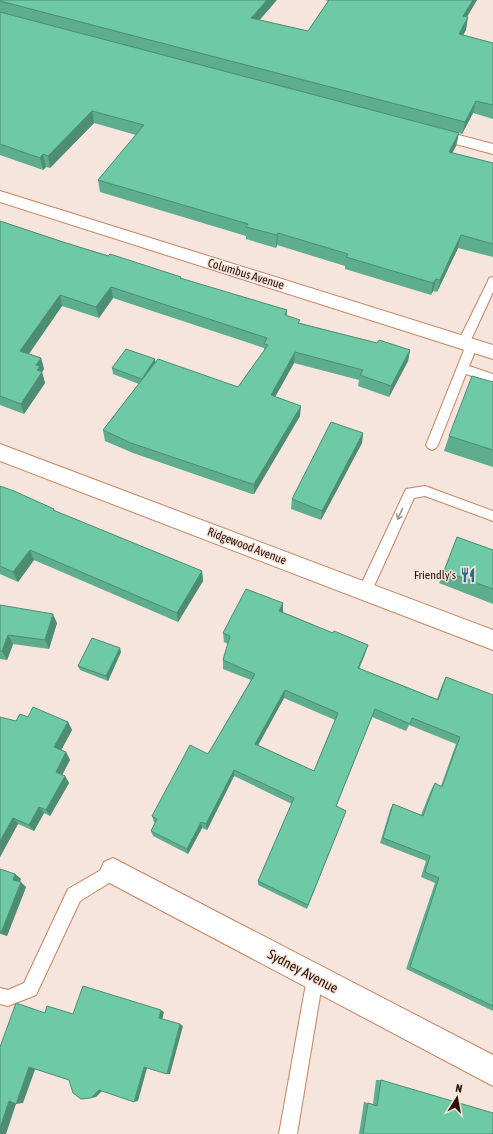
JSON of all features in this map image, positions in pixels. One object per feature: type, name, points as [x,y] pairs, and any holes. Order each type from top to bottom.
[{"type":"street","points":[[416,129],[493,149]]},
{"type":"street","name":"Columbus Avenue","points":[[0,196],[493,352]]},
{"type":"street","name":"Ridgewood Avenue","points":[[0,452],[493,640]]},
{"type":"street","name":"Sydney Avenue","points":[[112,871],[493,1071]]},
{"type":"lane","points":[[432,445],[463,368],[468,344],[493,281]]},
{"type":"lane","points":[[463,368],[493,379]]},
{"type":"lane","points":[[365,591],[410,493],[425,491],[493,516]]},
{"type":"lane","points":[[0,996],[8,998],[30,989],[74,895],[112,871]]},
{"type":"lane","points":[[288,1134],[315,978]]},
{"type":"building","points":[[0,0],[267,0],[251,18],[308,31],[329,0],[473,0],[463,16],[468,17],[459,34],[493,43],[493,105],[476,101],[465,122]]},
{"type":"building","points":[[0,12],[459,133],[449,152],[493,163],[493,244],[461,235],[440,280],[436,279],[433,283],[346,257],[348,254],[278,233],[277,235],[246,227],[248,224],[98,180],[144,125],[92,111],[48,156],[43,154],[40,158],[0,144]]},
{"type":"building","points":[[0,221],[108,256],[110,254],[181,277],[180,278],[287,310],[285,315],[300,320],[298,323],[377,343],[379,340],[410,350],[391,386],[360,375],[363,370],[295,352],[271,395],[301,406],[254,484],[252,484],[131,443],[103,430],[158,359],[238,387],[268,345],[264,344],[267,338],[111,287],[96,307],[60,295],[20,351],[41,358],[36,365],[40,366],[37,370],[42,372],[21,404],[0,396]]},
{"type":"building","points":[[126,349],[155,359],[142,379],[112,368]]},
{"type":"building","points":[[472,376],[493,382],[493,450],[449,436]]},
{"type":"building","points":[[331,422],[363,433],[322,511],[292,499]]},
{"type":"building","points":[[0,486],[54,509],[53,510],[202,571],[177,613],[30,550],[13,572],[0,566]]},
{"type":"building","points":[[457,537],[493,550],[493,589],[444,571]]},
{"type":"building","points":[[246,589],[283,603],[279,611],[333,633],[334,631],[368,645],[358,668],[438,700],[446,677],[493,695],[493,1006],[410,967],[439,878],[425,872],[430,856],[383,838],[393,804],[423,816],[435,783],[442,787],[460,737],[412,718],[410,724],[375,709],[336,806],[346,811],[308,905],[258,881],[294,798],[234,770],[206,824],[201,822],[187,849],[151,831],[157,819],[152,816],[190,745],[208,754],[255,674],[223,660],[230,636],[223,633]],"holes":[[[285,690],[338,713],[314,771],[255,744]]]},
{"type":"building","points":[[0,605],[53,614],[45,640],[8,635],[2,651],[0,651]]},
{"type":"building","points":[[92,638],[120,648],[106,676],[78,666]]},
{"type":"building","points":[[33,707],[68,722],[54,747],[66,752],[56,772],[65,776],[46,810],[39,807],[29,825],[13,818],[0,841],[0,717],[16,721],[20,714],[28,717]]},
{"type":"building","points":[[0,869],[15,874],[13,880],[21,882],[1,933],[0,932]]},
{"type":"building","points":[[83,986],[161,1010],[159,1018],[180,1024],[167,1074],[144,1067],[134,1102],[99,1090],[91,1098],[81,1099],[73,1093],[69,1080],[29,1067],[16,1104],[9,1101],[0,1128],[0,1047],[16,1003],[45,1013],[47,1006],[73,1014]]},
{"type":"building","points":[[381,1080],[493,1113],[493,1134],[363,1134],[368,1103],[377,1106]]},
{"type":"place","name":"Friendly's","points":[[468,575]]}]
